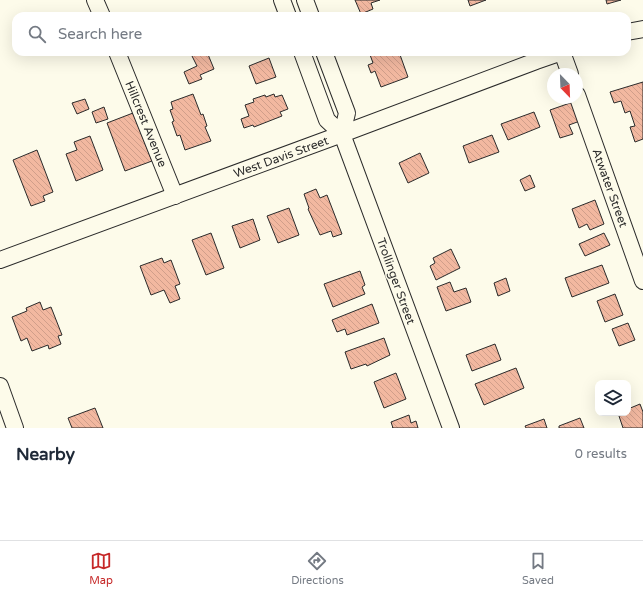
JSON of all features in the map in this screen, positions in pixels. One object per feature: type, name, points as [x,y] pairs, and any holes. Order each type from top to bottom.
[{"type":"street","points":[[94,0],[100,12]]},
{"type":"street","points":[[282,0],[286,12]]},
{"type":"street","points":[[306,0],[310,12]]},
{"type":"street","points":[[631,31],[643,29]]},
{"type":"street","name":"Hillcrest Avenue","points":[[119,56],[174,196]]},
{"type":"street","points":[[303,56],[327,120],[342,134],[347,113],[326,56]]},
{"type":"street","name":"West Davis Street","points":[[0,260],[550,56]]},
{"type":"street","points":[[563,56],[568,68]]},
{"type":"street","name":"Atwater Street","points":[[580,104],[643,281]]},
{"type":"street","name":"Trollinger Street","points":[[342,134],[451,428]]},
{"type":"street","points":[[0,386],[15,428]]},
{"type":"building","points":[[355,0],[380,0],[371,3],[373,9],[366,12],[360,12]]},
{"type":"building","points":[[468,0],[486,0],[470,6]]},
{"type":"building","points":[[606,0],[621,0],[607,4]]},
{"type":"building","points":[[192,56],[209,56],[214,69],[200,75],[202,79],[189,84],[184,72],[197,66]]},
{"type":"building","points":[[370,56],[400,56],[408,77],[381,87],[375,71],[371,73],[368,65],[373,63]]},
{"type":"building","points":[[269,58],[276,77],[256,84],[249,66]]},
{"type":"building","points":[[643,82],[643,139],[635,142],[630,127],[635,126],[630,111],[625,113],[621,101],[614,103],[610,92]]},
{"type":"building","points":[[193,94],[201,115],[203,114],[207,126],[205,127],[211,141],[185,150],[180,135],[177,136],[172,122],[174,121],[170,110],[173,109],[171,102]]},
{"type":"building","points":[[274,94],[275,97],[282,95],[288,109],[280,112],[282,116],[254,127],[253,125],[244,128],[241,119],[249,116],[245,105],[254,102],[253,99]]},
{"type":"building","points":[[85,99],[89,109],[77,114],[72,103]]},
{"type":"building","points":[[567,104],[574,104],[580,121],[569,125],[573,134],[560,138],[550,110]]},
{"type":"building","points":[[104,107],[108,119],[96,123],[92,112]]},
{"type":"building","points":[[534,112],[540,127],[508,140],[501,124]]},
{"type":"building","points":[[133,113],[152,161],[125,171],[107,123]]},
{"type":"building","points":[[492,135],[499,152],[469,163],[463,146]]},
{"type":"building","points":[[90,136],[103,170],[76,181],[66,154],[77,150],[74,142]]},
{"type":"building","points":[[37,150],[53,192],[43,196],[45,201],[31,206],[13,160]]},
{"type":"building","points":[[420,153],[429,173],[408,183],[399,163]]},
{"type":"building","points":[[530,175],[535,187],[525,191],[520,180]]},
{"type":"building","points":[[316,189],[320,198],[327,195],[342,234],[333,237],[331,231],[320,235],[308,209],[309,208],[304,194]]},
{"type":"building","points":[[595,200],[604,224],[590,230],[587,224],[579,228],[572,209]]},
{"type":"building","points":[[289,208],[299,235],[278,243],[267,216]]},
{"type":"building","points":[[253,219],[260,240],[240,248],[232,226]]},
{"type":"building","points":[[211,233],[224,268],[206,275],[192,240]]},
{"type":"building","points":[[604,233],[610,245],[585,256],[579,244]]},
{"type":"building","points":[[451,249],[460,268],[436,280],[430,266],[435,263],[433,258]]},
{"type":"building","points":[[162,258],[164,263],[171,260],[180,284],[175,286],[180,299],[170,303],[164,290],[151,295],[140,266]]},
{"type":"building","points":[[602,265],[609,283],[572,297],[565,278]]},
{"type":"building","points":[[360,271],[365,285],[362,287],[365,294],[333,307],[324,284]]},
{"type":"building","points":[[506,278],[510,291],[498,296],[494,283]]},
{"type":"building","points":[[450,282],[454,292],[466,288],[471,302],[446,311],[437,287]]},
{"type":"building","points":[[615,294],[623,315],[605,322],[597,301]]},
{"type":"building","points":[[40,302],[43,310],[51,307],[62,335],[58,336],[61,344],[49,349],[48,345],[32,351],[27,338],[21,341],[12,317],[27,311],[26,308]]},
{"type":"building","points":[[372,304],[379,323],[347,335],[345,329],[337,332],[332,320]]},
{"type":"building","points":[[628,323],[635,340],[619,346],[612,329]]},
{"type":"building","points":[[384,338],[390,355],[367,366],[366,364],[351,369],[345,352]]},
{"type":"building","points":[[495,344],[501,360],[472,371],[466,355]]},
{"type":"building","points":[[516,368],[524,388],[484,405],[475,384]]},
{"type":"building","points":[[396,373],[406,399],[384,408],[374,382]]},
{"type":"building","points":[[640,404],[643,412],[643,428],[623,428],[619,416],[631,416],[631,408]]},
{"type":"building","points":[[95,408],[103,428],[72,428],[68,418]]},
{"type":"building","points":[[409,415],[411,423],[416,421],[418,428],[393,428],[391,422]]},
{"type":"building","points":[[580,418],[584,428],[559,428],[559,426]]},
{"type":"building","points":[[544,419],[547,428],[526,428],[525,426]]}]
